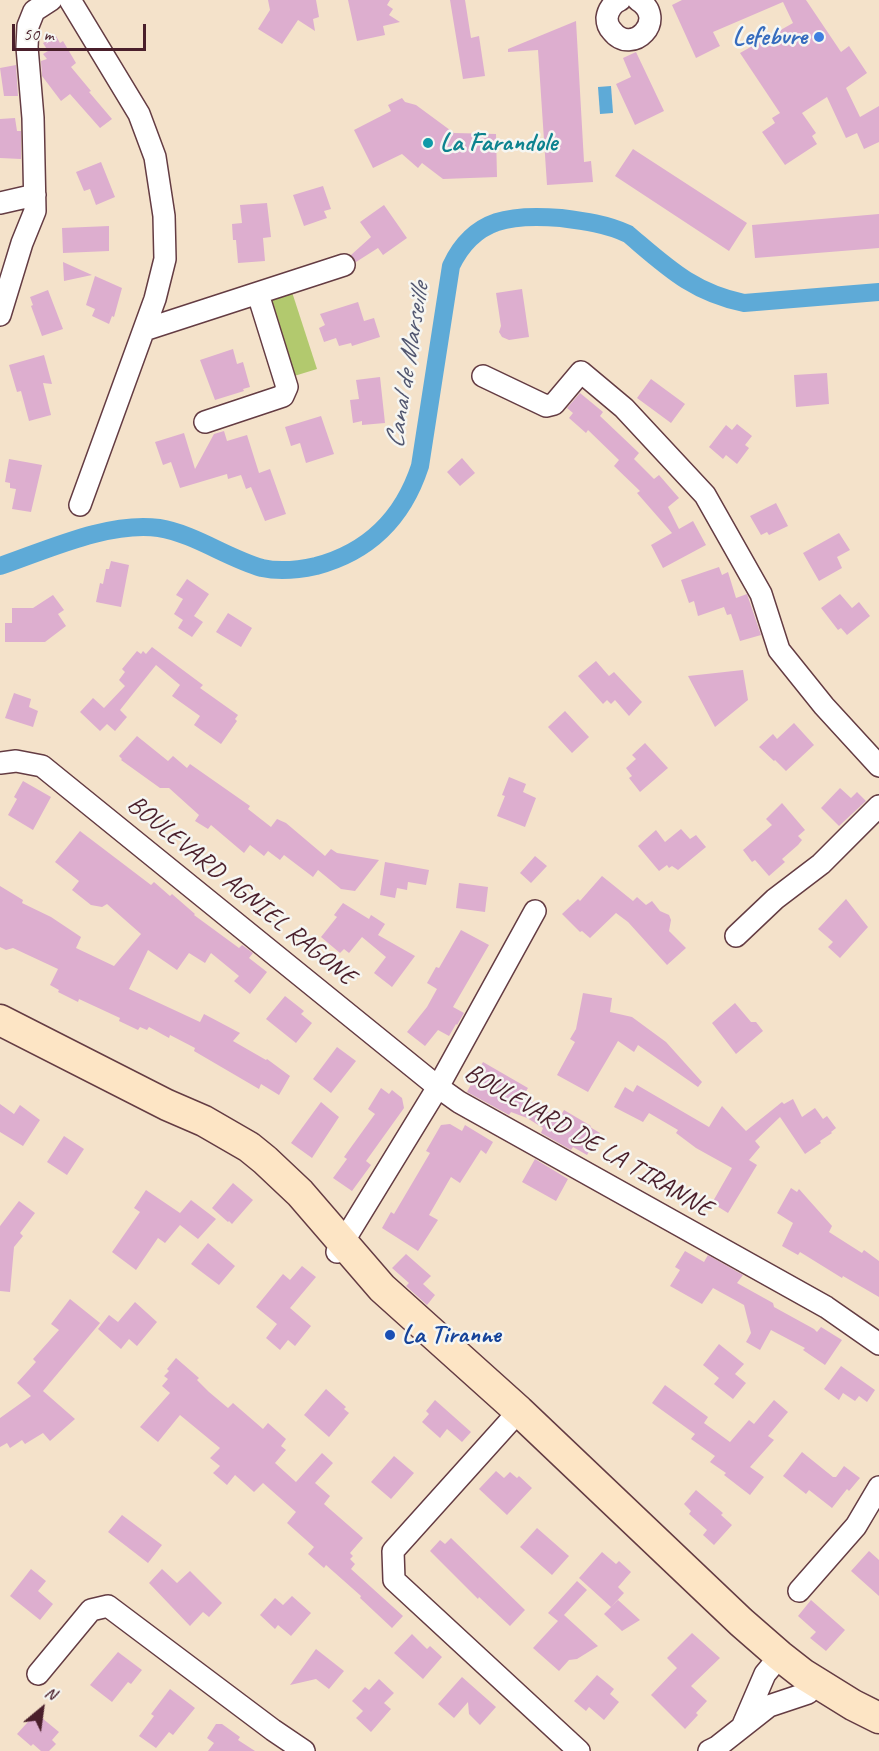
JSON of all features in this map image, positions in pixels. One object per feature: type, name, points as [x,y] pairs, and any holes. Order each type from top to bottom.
[{"type":"main road","points":[[0,1020],[167,1105],[255,1170],[304,1218],[382,1288],[513,1418],[808,1693],[879,1733]]},
{"type":"main road","points":[[776,1661],[879,1718]]},
{"type":"street","points":[[0,315],[22,243],[35,211],[28,26],[34,11],[51,0]]},
{"type":"street","points":[[70,0],[139,114],[155,157],[164,216],[165,259],[144,330],[80,505]]},
{"type":"street","points":[[620,0],[610,9],[607,18],[609,27],[614,35],[632,40],[641,36],[650,20],[644,2]]},
{"type":"street","points":[[0,203],[35,195]]},
{"type":"street","points":[[144,330],[344,265]]},
{"type":"street","points":[[205,422],[283,396],[287,387],[258,294]]},
{"type":"street","points":[[483,375],[546,406],[554,404],[581,372],[624,408],[705,495],[761,594],[779,650],[824,706],[879,766]]},
{"type":"street","name":"BOULEVARD AGNIEL RAGONE","points":[[0,763],[16,761],[42,766],[438,1087]]},
{"type":"street","points":[[736,936],[775,899],[821,864],[879,806]]},
{"type":"street","points":[[438,1087],[535,911]]},
{"type":"street","name":"BOULEVARD DE LA TIRANNE","points":[[339,1249],[438,1087],[459,1102],[825,1307],[879,1344]]},
{"type":"street","points":[[513,1418],[393,1551],[394,1580],[579,1751]]},
{"type":"street","points":[[799,1591],[856,1526],[879,1487]]},
{"type":"street","points":[[38,1674],[91,1610],[108,1606],[304,1751]]},
{"type":"street","points":[[743,1726],[765,1674],[776,1661]]},
{"type":"street","points":[[709,1751],[769,1706],[808,1693]]},
{"type":"green space","points":[[291,289],[317,369],[291,377],[265,296]]},
{"type":"water","points":[[611,86],[613,113],[600,114],[598,87]]},
{"type":"building","points":[[268,0],[316,0],[319,17],[313,19],[315,31],[298,20],[282,44],[258,29],[270,10]]},
{"type":"building","points":[[348,0],[390,0],[387,5],[393,9],[389,15],[400,22],[383,26],[385,35],[357,41]]},
{"type":"building","points":[[450,0],[465,0],[471,38],[479,36],[485,76],[463,79]]},
{"type":"building","points":[[682,0],[806,0],[841,52],[849,46],[867,73],[846,88],[860,117],[879,106],[879,142],[864,149],[857,133],[846,138],[827,97],[802,113],[816,133],[812,136],[817,144],[785,165],[762,132],[775,123],[772,118],[780,113],[740,53],[793,23],[783,2],[713,32],[720,46],[696,58],[672,5]]},
{"type":"building","points":[[576,21],[584,162],[591,161],[593,182],[547,185],[538,50],[508,52],[508,49]]},
{"type":"building","points":[[56,36],[60,43],[63,41],[76,63],[71,67],[112,119],[100,128],[70,94],[61,101],[42,76],[41,61],[47,59],[43,54],[48,51],[43,43]]},
{"type":"building","points":[[636,52],[664,111],[635,125],[616,84],[631,77],[623,58]]},
{"type":"building","points":[[16,65],[18,96],[4,96],[0,68]]},
{"type":"building","name":"La Farandole","points":[[402,98],[405,102],[416,105],[454,133],[496,134],[497,177],[443,179],[422,163],[418,168],[402,154],[373,168],[354,130],[391,111],[388,105]]},
{"type":"building","points":[[15,118],[17,131],[21,131],[21,159],[0,158],[0,119]]},
{"type":"building","points":[[633,149],[747,223],[729,251],[615,176]]},
{"type":"building","points":[[101,162],[115,197],[96,205],[90,189],[84,191],[76,172]]},
{"type":"building","points":[[323,186],[331,209],[324,211],[327,218],[304,226],[293,195]]},
{"type":"building","points":[[267,203],[271,237],[263,238],[265,261],[238,263],[232,224],[242,223],[240,205]]},
{"type":"building","points":[[384,205],[407,238],[383,255],[378,248],[356,262],[351,255],[371,237],[360,222]]},
{"type":"building","points":[[879,214],[879,248],[755,258],[752,225]]},
{"type":"building","points":[[109,226],[109,251],[63,253],[62,228]]},
{"type":"building","points":[[63,262],[92,275],[64,281]]},
{"type":"building","points":[[95,276],[122,288],[114,317],[112,316],[109,324],[92,316],[95,309],[86,305]]},
{"type":"building","points":[[522,289],[529,337],[509,340],[502,337],[499,332],[501,326],[496,293]]},
{"type":"building","points":[[48,290],[63,329],[42,336],[30,297]]},
{"type":"building","points":[[358,302],[364,321],[374,318],[380,337],[352,346],[351,343],[339,346],[336,338],[324,342],[319,328],[325,325],[320,314]]},
{"type":"building","points":[[233,349],[237,364],[243,362],[250,387],[215,400],[200,360]]},
{"type":"building","points":[[44,355],[52,384],[43,383],[51,415],[29,421],[21,391],[17,392],[9,365]]},
{"type":"building","points":[[827,373],[829,404],[796,407],[794,375]]},
{"type":"building","points":[[380,377],[385,423],[362,425],[362,421],[353,423],[350,400],[359,399],[356,380]]},
{"type":"building","points":[[651,379],[685,404],[671,423],[637,398]]},
{"type":"building","points":[[580,393],[603,412],[600,416],[639,453],[634,459],[654,479],[659,475],[679,498],[668,507],[679,529],[693,521],[706,545],[663,568],[651,545],[672,533],[637,493],[640,491],[614,466],[619,460],[588,430],[586,433],[569,418],[573,413],[567,408]]},
{"type":"building","points":[[321,416],[334,454],[306,463],[300,443],[291,446],[285,427]]},
{"type":"building","points":[[737,424],[752,436],[745,445],[749,448],[737,464],[726,455],[723,459],[709,447],[726,425],[732,430]]},
{"type":"building","points":[[224,431],[227,441],[247,435],[259,473],[270,469],[286,514],[265,521],[251,487],[246,489],[241,475],[228,479],[227,474],[180,488],[171,462],[163,465],[155,442],[184,433],[195,469],[214,434]]},
{"type":"building","points":[[462,458],[475,473],[460,486],[447,472]]},
{"type":"building","points":[[9,459],[42,465],[31,512],[12,509],[16,489],[10,488],[10,483],[5,482]]},
{"type":"building","points":[[776,503],[788,526],[769,535],[767,532],[761,535],[750,516]]},
{"type":"building","points":[[839,533],[850,550],[837,557],[842,568],[819,581],[803,553]]},
{"type":"building","points":[[111,561],[129,565],[121,607],[96,602],[100,583],[103,584],[106,569],[109,569]]},
{"type":"building","points":[[719,567],[722,575],[728,572],[736,598],[747,594],[761,635],[740,641],[731,614],[727,615],[724,607],[698,616],[694,601],[689,603],[681,580]]},
{"type":"building","points":[[187,579],[209,594],[194,616],[203,622],[192,637],[178,628],[183,620],[174,614],[183,599],[176,595]]},
{"type":"building","points":[[840,594],[852,608],[859,602],[870,616],[847,635],[841,628],[838,630],[821,608]]},
{"type":"building","points":[[53,595],[64,610],[58,614],[66,626],[45,642],[5,642],[5,623],[12,623],[12,608],[33,608]]},
{"type":"building","points":[[228,613],[252,628],[241,647],[216,632]]},
{"type":"building","points":[[152,647],[203,685],[200,688],[238,715],[235,719],[237,721],[221,744],[194,725],[200,716],[172,696],[180,685],[156,665],[120,710],[127,717],[115,731],[107,724],[100,731],[80,712],[93,698],[104,708],[125,686],[119,680],[125,672],[122,669],[137,651],[141,654],[143,651],[146,654]]},
{"type":"building","points":[[596,661],[609,676],[614,672],[642,702],[629,716],[615,700],[611,704],[607,700],[603,704],[578,676]]},
{"type":"building","points":[[743,670],[748,700],[715,727],[688,676]]},
{"type":"building","points":[[14,693],[31,699],[29,707],[38,711],[33,727],[5,718]]},
{"type":"building","points":[[565,711],[589,737],[572,753],[548,727]]},
{"type":"building","points":[[794,723],[814,745],[786,771],[759,747],[773,734],[777,739]]},
{"type":"building","points":[[137,736],[168,761],[173,756],[187,768],[190,764],[250,806],[248,809],[271,827],[277,819],[286,823],[325,856],[331,849],[337,853],[379,860],[355,891],[341,889],[318,870],[313,877],[284,855],[280,860],[268,851],[264,856],[250,845],[244,853],[211,825],[208,829],[195,821],[199,815],[169,788],[160,788],[121,760],[119,756]]},
{"type":"building","points":[[645,743],[668,768],[640,792],[629,778],[632,776],[626,768],[636,759],[632,755]]},
{"type":"building","points":[[509,777],[526,784],[523,792],[536,798],[525,827],[497,816]]},
{"type":"building","points":[[23,781],[51,797],[33,830],[8,815]]},
{"type":"building","points":[[840,788],[851,798],[857,792],[866,801],[839,826],[821,808]]},
{"type":"building","points":[[782,803],[805,830],[798,836],[802,840],[782,859],[785,862],[769,876],[755,860],[752,862],[743,850],[772,825],[766,819]]},
{"type":"building","points":[[681,829],[690,839],[696,835],[706,847],[678,870],[672,866],[669,868],[667,865],[659,871],[638,846],[656,830],[665,842]]},
{"type":"building","points":[[80,831],[151,885],[154,882],[170,896],[172,894],[194,915],[239,948],[242,945],[253,953],[249,958],[267,972],[250,994],[234,981],[239,976],[211,953],[205,963],[189,953],[177,970],[148,950],[129,989],[200,1022],[204,1014],[240,1033],[233,1041],[267,1059],[290,1076],[279,1095],[261,1084],[259,1089],[194,1051],[195,1048],[170,1035],[169,1038],[149,1027],[147,1030],[140,1027],[138,1030],[119,1021],[120,1018],[58,992],[59,990],[50,985],[58,969],[13,948],[6,950],[0,947],[0,886],[23,900],[22,903],[51,917],[81,937],[76,948],[114,966],[141,934],[107,904],[102,907],[91,905],[72,890],[79,881],[55,862]]},
{"type":"building","points":[[535,856],[547,866],[531,883],[520,873]]},
{"type":"building","points":[[385,862],[429,870],[426,885],[408,882],[407,890],[397,888],[395,898],[380,895]]},
{"type":"building","points":[[602,876],[633,901],[637,897],[646,905],[652,901],[660,911],[669,915],[671,920],[669,931],[686,948],[667,965],[628,922],[616,913],[590,938],[582,931],[580,932],[562,914],[578,899],[580,901]]},
{"type":"building","points":[[459,883],[488,887],[485,912],[456,908]]},
{"type":"building","points":[[846,899],[868,927],[840,958],[828,947],[833,942],[818,929]]},
{"type":"building","points":[[343,903],[369,919],[371,915],[385,924],[378,935],[415,956],[392,987],[374,973],[386,957],[362,937],[349,953],[344,949],[340,953],[321,937],[337,917],[334,915]]},
{"type":"building","points":[[461,930],[489,945],[453,1007],[464,1013],[457,1025],[449,1036],[438,1030],[425,1046],[407,1032],[427,1007],[437,989],[427,983],[436,967],[439,968]]},
{"type":"building","points":[[583,993],[612,998],[610,1012],[632,1017],[666,1042],[702,1082],[698,1087],[638,1045],[634,1052],[618,1041],[588,1092],[557,1075],[575,1042],[570,1039],[576,1029]]},
{"type":"building","points":[[285,996],[304,1011],[301,1014],[312,1023],[296,1043],[266,1019]]},
{"type":"building","points":[[735,1003],[751,1022],[756,1022],[763,1031],[736,1054],[712,1023]]},
{"type":"building","points":[[337,1047],[356,1061],[331,1093],[313,1079]]},
{"type":"building","points":[[483,1062],[528,1088],[523,1096],[559,1119],[564,1110],[600,1133],[587,1155],[573,1147],[571,1150],[541,1133],[543,1128],[527,1118],[511,1112],[509,1115],[467,1092]]},
{"type":"building","points":[[637,1085],[709,1127],[722,1106],[746,1131],[782,1102],[784,1104],[793,1099],[802,1117],[815,1108],[823,1119],[827,1116],[836,1128],[820,1141],[821,1143],[805,1154],[780,1117],[755,1141],[760,1147],[749,1160],[757,1165],[728,1213],[712,1203],[732,1168],[696,1148],[676,1133],[678,1130],[649,1113],[643,1122],[614,1107],[625,1087],[633,1092]]},
{"type":"building","points":[[381,1088],[389,1094],[392,1090],[402,1098],[404,1108],[366,1161],[371,1165],[352,1191],[333,1178],[347,1159],[344,1157],[375,1114],[368,1109]]},
{"type":"building","points":[[321,1102],[339,1117],[312,1158],[291,1143]]},
{"type":"building","points":[[0,1104],[14,1114],[20,1105],[40,1120],[23,1146],[0,1132]]},
{"type":"building","points":[[450,1124],[462,1131],[465,1125],[493,1142],[486,1154],[481,1150],[460,1183],[451,1177],[429,1215],[438,1220],[418,1251],[382,1228],[391,1212],[394,1214],[430,1153],[426,1151],[441,1125]]},
{"type":"building","points":[[64,1136],[84,1149],[67,1175],[47,1162]]},
{"type":"building","points":[[535,1159],[568,1179],[556,1201],[522,1182]]},
{"type":"building","points":[[233,1183],[253,1200],[232,1224],[212,1208]]},
{"type":"building","points":[[791,1188],[797,1192],[799,1189],[832,1226],[829,1232],[862,1253],[864,1250],[879,1261],[879,1297],[843,1276],[842,1278],[800,1252],[798,1255],[782,1246],[793,1223],[777,1213]]},
{"type":"building","points":[[146,1190],[180,1213],[191,1200],[216,1219],[198,1239],[180,1225],[165,1243],[158,1238],[136,1270],[112,1252],[140,1212],[134,1208]]},
{"type":"building","points":[[19,1201],[35,1213],[20,1233],[23,1236],[14,1247],[10,1292],[0,1291],[0,1226]]},
{"type":"building","points":[[208,1243],[235,1266],[219,1285],[191,1264]]},
{"type":"building","points":[[685,1251],[704,1262],[708,1255],[743,1275],[737,1283],[773,1303],[774,1307],[817,1332],[821,1327],[842,1340],[825,1365],[803,1350],[805,1348],[771,1330],[760,1350],[746,1342],[751,1333],[744,1305],[713,1288],[702,1304],[670,1286],[680,1270],[675,1267]]},
{"type":"building","points":[[406,1254],[431,1276],[423,1284],[435,1295],[427,1305],[406,1286],[409,1283],[392,1268]]},
{"type":"building","points":[[302,1266],[316,1277],[290,1308],[311,1326],[295,1346],[288,1340],[280,1350],[266,1338],[277,1324],[256,1307],[283,1274],[290,1280]]},
{"type":"building","points":[[70,1299],[100,1323],[43,1391],[75,1419],[50,1441],[43,1433],[25,1444],[22,1440],[10,1448],[7,1443],[0,1447],[0,1418],[31,1396],[17,1383],[36,1362],[33,1359],[59,1330],[51,1324]]},
{"type":"building","points":[[135,1302],[157,1322],[137,1346],[129,1339],[121,1349],[98,1329],[109,1315],[118,1322]]},
{"type":"building","points":[[719,1344],[744,1364],[735,1374],[746,1383],[733,1399],[714,1384],[719,1378],[703,1365]]},
{"type":"building","points":[[176,1358],[228,1408],[233,1403],[263,1429],[268,1423],[286,1439],[281,1446],[286,1450],[275,1463],[296,1482],[322,1453],[333,1463],[315,1483],[330,1496],[324,1504],[363,1538],[350,1553],[353,1556],[350,1559],[355,1564],[351,1569],[403,1616],[392,1628],[326,1565],[324,1568],[308,1554],[314,1547],[287,1523],[296,1512],[263,1483],[254,1492],[235,1475],[227,1485],[213,1473],[220,1466],[210,1458],[220,1448],[180,1415],[158,1442],[140,1427],[170,1393],[162,1386],[168,1379],[164,1376],[169,1371],[167,1369]]},
{"type":"building","points":[[841,1366],[875,1390],[867,1402],[859,1396],[855,1401],[843,1393],[839,1400],[824,1389]]},
{"type":"building","points":[[665,1385],[708,1417],[704,1423],[730,1442],[749,1420],[754,1424],[774,1400],[788,1412],[768,1436],[774,1440],[750,1467],[764,1477],[750,1495],[710,1462],[715,1456],[691,1439],[695,1434],[652,1403]]},
{"type":"building","points":[[326,1389],[346,1407],[344,1409],[349,1413],[329,1437],[304,1415]]},
{"type":"building","points":[[435,1400],[471,1432],[462,1442],[447,1429],[440,1438],[422,1422],[429,1414],[426,1411]]},
{"type":"building","points":[[802,1452],[833,1477],[836,1477],[844,1466],[860,1478],[849,1491],[847,1489],[832,1508],[809,1490],[806,1494],[783,1476]]},
{"type":"building","points":[[394,1456],[414,1473],[391,1499],[371,1482]]},
{"type":"building","points":[[496,1471],[504,1478],[510,1472],[517,1478],[519,1476],[532,1488],[507,1515],[479,1489]]},
{"type":"building","points":[[696,1490],[723,1513],[721,1515],[732,1525],[714,1545],[703,1535],[707,1530],[689,1514],[691,1511],[684,1504]]},
{"type":"building","points":[[122,1515],[162,1545],[148,1563],[108,1532]]},
{"type":"building","points":[[537,1528],[569,1556],[552,1575],[520,1547]]},
{"type":"building","points":[[451,1538],[525,1610],[510,1626],[479,1597],[478,1599],[430,1551],[440,1540],[445,1544]]},
{"type":"building","points":[[869,1551],[879,1560],[879,1596],[851,1571]]},
{"type":"building","points":[[602,1552],[616,1564],[619,1561],[631,1572],[618,1587],[624,1593],[611,1607],[579,1578]]},
{"type":"building","points":[[31,1569],[46,1581],[38,1591],[53,1604],[40,1620],[10,1596]]},
{"type":"building","points":[[162,1569],[177,1583],[190,1571],[222,1603],[209,1617],[203,1612],[190,1626],[149,1583]]},
{"type":"building","points":[[577,1581],[587,1590],[564,1615],[598,1646],[577,1659],[569,1660],[559,1671],[533,1648],[558,1621],[548,1613]]},
{"type":"building","points":[[292,1596],[311,1613],[291,1636],[278,1625],[275,1629],[260,1615],[275,1598],[283,1605]]},
{"type":"building","points":[[618,1600],[640,1620],[622,1631],[604,1614]]},
{"type":"building","points":[[811,1600],[845,1630],[826,1651],[810,1638],[816,1632],[798,1616]]},
{"type":"building","points":[[692,1633],[720,1658],[691,1686],[707,1701],[685,1729],[651,1695],[677,1668],[667,1658]]},
{"type":"building","points":[[412,1634],[427,1649],[430,1646],[442,1657],[423,1679],[394,1653]]},
{"type":"building","points":[[316,1649],[344,1671],[329,1689],[316,1679],[290,1685]]},
{"type":"building","points":[[118,1652],[142,1670],[131,1684],[128,1682],[112,1702],[90,1685]]},
{"type":"building","points":[[597,1675],[614,1689],[610,1694],[619,1702],[604,1720],[589,1707],[586,1711],[574,1701]]},
{"type":"building","points":[[462,1677],[496,1707],[480,1725],[469,1714],[468,1702],[454,1718],[438,1704]]},
{"type":"building","points":[[379,1679],[394,1693],[384,1703],[391,1709],[371,1732],[356,1718],[363,1711],[352,1701],[365,1687],[369,1690]]},
{"type":"building","points":[[170,1689],[195,1708],[173,1735],[169,1732],[156,1748],[139,1736],[154,1716],[151,1714]]},
{"type":"building","points":[[36,1713],[59,1732],[52,1740],[56,1744],[49,1751],[41,1751],[33,1744],[31,1746],[17,1734]]},
{"type":"building","points":[[216,1724],[222,1724],[240,1737],[238,1740],[255,1751],[208,1751],[214,1743],[207,1738]]},
{"type":"waterway","name":"Canal de Marseille","points":[[0,566],[78,538],[140,527],[159,528],[185,535],[249,564],[276,570],[316,566],[335,560],[368,542],[394,517],[413,485],[420,466],[451,266],[471,237],[497,222],[543,217],[578,220],[612,228],[628,234],[681,277],[695,285],[744,303],[879,292]]},
{"type":"place","name":"Lefebvre","points":[[819,37]]},
{"type":"place","name":"La Farandole","points":[[428,143]]},
{"type":"place","name":"La Tiranne","points":[[390,1335]]}]
